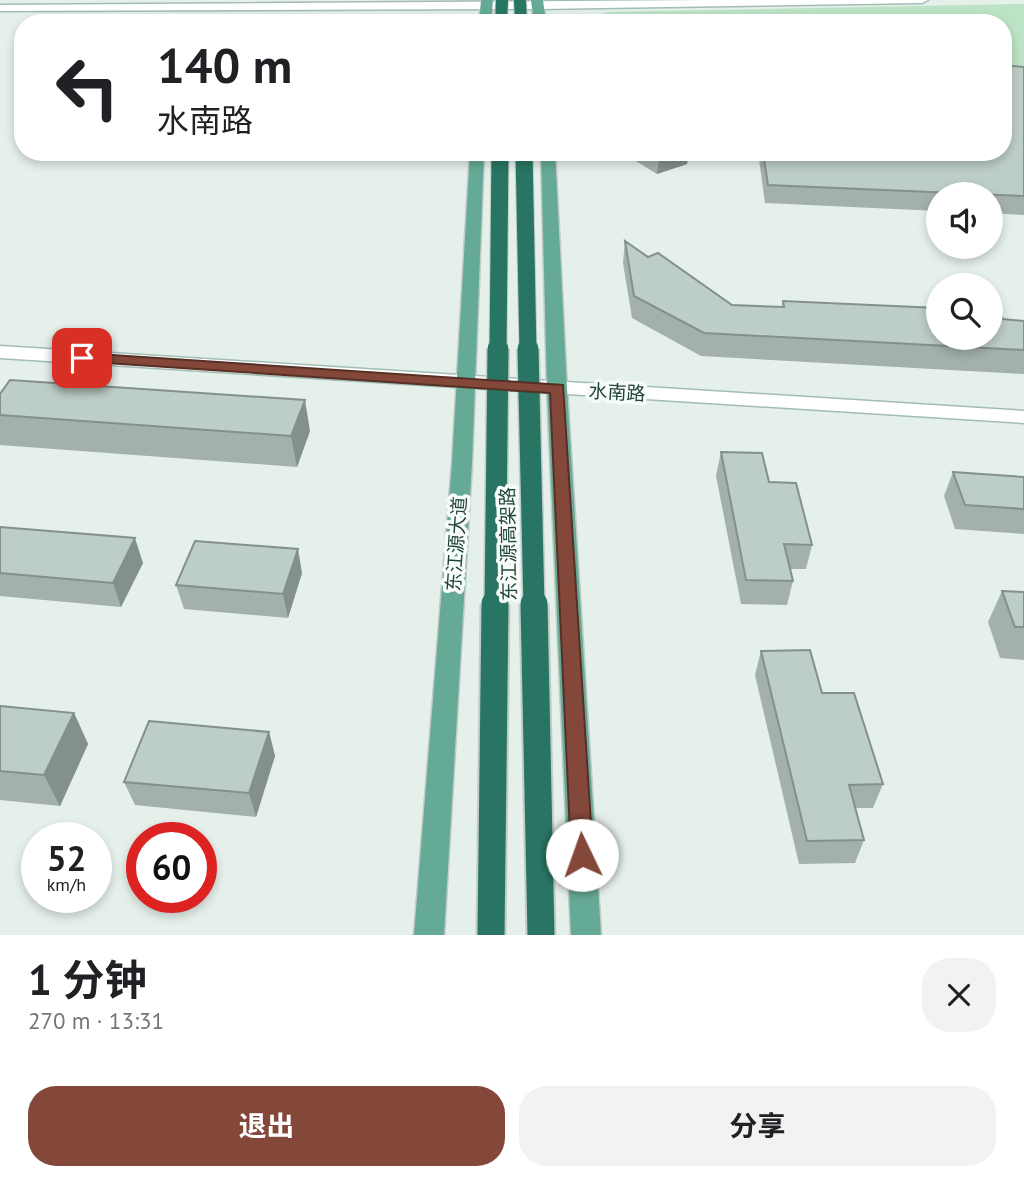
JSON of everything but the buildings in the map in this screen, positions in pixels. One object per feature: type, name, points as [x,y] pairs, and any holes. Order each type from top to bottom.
[{"type":"highway","name":"东江源高架路","points":[[491,935],[500,161]]},
{"type":"highway","name":"东江源高架路","points":[[524,161],[541,935]]},
{"type":"main road","points":[[0,2],[251,0]]},
{"type":"main road","points":[[0,8],[922,0]]},
{"type":"main road","name":"东江源大道","points":[[429,935],[466,382],[477,161]]},
{"type":"main road","points":[[548,161],[557,389],[586,935]]},
{"type":"main road","name":"水南路","points":[[0,352],[1024,417]]},
{"type":"green space","points":[[1024,4],[1024,75],[1012,74],[1012,14],[603,14]]},
{"type":"route","points":[[82,358],[557,389],[582,855]]}]
